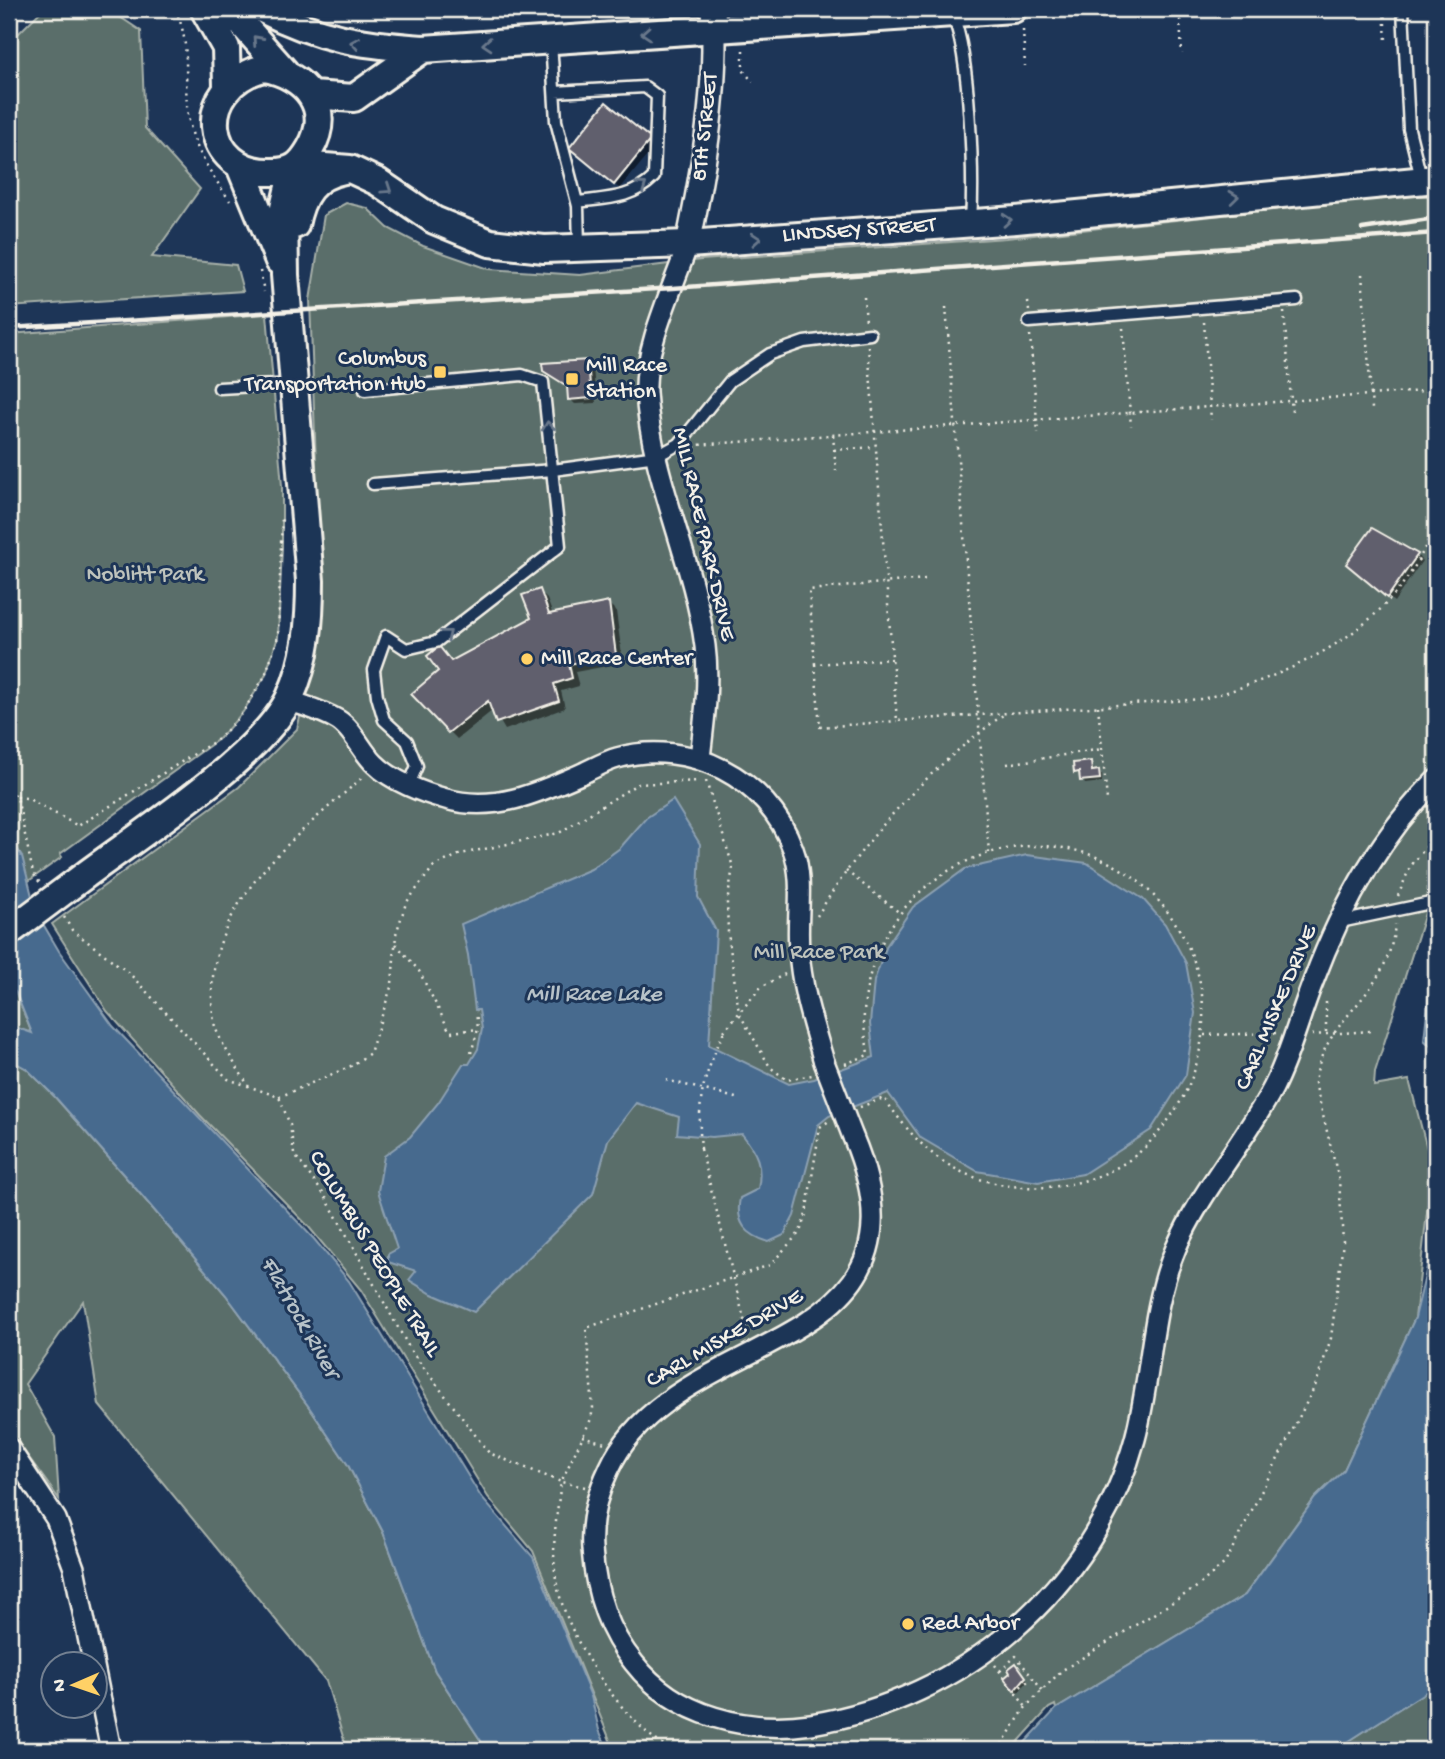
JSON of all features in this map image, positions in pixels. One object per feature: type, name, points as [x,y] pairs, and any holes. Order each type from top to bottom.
[{"type":"main road","points":[[204,9],[226,48],[228,86]]},
{"type":"main road","points":[[229,9],[285,72],[300,81],[312,95],[318,120],[312,146],[296,168],[284,208],[273,272]]},
{"type":"main road","points":[[262,9],[295,26],[355,44],[423,49],[551,40],[714,19],[952,13],[1018,19]]},
{"type":"main road","points":[[312,95],[354,98],[423,49]]},
{"type":"main road","points":[[285,72],[264,68],[244,73],[228,86],[216,106],[215,129],[223,151],[240,166],[258,173],[296,168]]},
{"type":"main road","points":[[9,932],[224,771],[263,734],[288,700],[304,656],[310,607],[294,384],[273,272],[240,166]]},
{"type":"main road","name":"LINDSEY STREET","points":[[296,168],[350,169],[378,182],[434,220],[490,243],[544,249],[688,244],[971,223],[1429,179]]},
{"type":"main road","points":[[273,272],[309,187],[320,177],[350,169]]},
{"type":"street","name":"8TH STREET","points":[[688,244],[702,178],[714,19]]},
{"type":"street","name":"MILL RACE PARK DRIVE","points":[[688,244],[650,357],[646,391],[657,456],[705,643],[706,704],[700,758]]},
{"type":"street","name":"CARL MISKE DRIVE","points":[[288,700],[340,720],[376,765],[410,785],[447,799],[486,804],[528,797],[617,758],[660,753],[700,758],[727,771],[752,788],[776,815],[793,849],[801,886],[798,946],[803,993],[827,1067],[866,1169],[874,1203],[869,1246],[856,1275],[839,1298],[805,1326],[679,1390],[645,1415],[615,1454],[599,1490],[591,1533],[594,1578],[608,1622],[635,1665],[670,1696],[706,1715],[747,1727],[786,1727],[836,1720],[904,1700],[986,1653],[1017,1628],[1074,1565],[1111,1501],[1135,1440],[1160,1295],[1176,1248],[1197,1208],[1244,1139],[1276,1084],[1315,976],[1358,882],[1392,830],[1436,780]]},
{"type":"street","points":[[9,1448],[55,1519],[74,1568],[111,1750]]},
{"type":"lane","points":[[1403,9],[1409,129],[1429,179]]},
{"type":"lane","points":[[952,13],[961,34],[971,157],[971,223]]},
{"type":"lane","points":[[551,40],[556,121],[577,202],[579,247]]},
{"type":"lane","points":[[555,92],[645,87],[657,96],[654,177],[641,190],[622,197],[577,202]]},
{"type":"lane","points":[[1029,321],[1297,300]]},
{"type":"lane","points":[[373,484],[553,470],[657,456],[679,444],[730,381],[770,354],[804,342],[868,334]]},
{"type":"lane","points":[[365,390],[522,375],[543,382],[560,545],[436,642],[406,649],[386,636],[374,670],[377,696],[384,720],[407,741],[417,766],[410,785]]},
{"type":"lane","points":[[219,388],[294,384]]},
{"type":"lane","points":[[1340,922],[1435,902]]},
{"type":"path","points":[[175,9],[186,50],[188,115],[194,143],[210,174],[233,206]]},
{"type":"path","points":[[1384,9],[1386,40]]},
{"type":"path","points":[[1018,19],[1025,66]]},
{"type":"path","points":[[1180,19],[1182,54]]},
{"type":"path","points":[[743,50],[743,71],[753,82]]},
{"type":"path","points":[[265,303],[273,272]]},
{"type":"path","points":[[1362,274],[1372,409]]},
{"type":"path","points":[[864,298],[897,721]]},
{"type":"path","points":[[1284,301],[1292,413]]},
{"type":"path","points":[[1028,302],[1038,433]]},
{"type":"path","points":[[946,307],[989,853]]},
{"type":"path","points":[[1203,307],[1212,420]]},
{"type":"path","points":[[1122,314],[1131,426]]},
{"type":"path","points":[[687,454],[697,444],[1436,390]]},
{"type":"path","points":[[833,435],[835,471]]},
{"type":"path","points":[[834,450],[876,447]]},
{"type":"path","points":[[17,797],[27,798],[78,826],[220,738],[243,712],[265,676],[278,637],[282,510]]},
{"type":"path","points":[[925,579],[809,590],[820,727],[1202,699],[1245,687],[1332,647],[1389,603],[1414,568],[1436,518]]},
{"type":"path","points":[[815,664],[892,659]]},
{"type":"path","points":[[1098,706],[1107,800]]},
{"type":"path","points":[[798,946],[846,871],[889,815],[958,748],[1006,713]]},
{"type":"path","points":[[1007,764],[1102,749]]},
{"type":"path","points":[[249,1087],[215,1024],[214,983],[218,946],[232,912],[270,860],[376,765]]},
{"type":"path","points":[[56,907],[72,930],[129,973],[228,1079],[279,1097],[352,1066],[370,1053],[392,984],[396,944],[406,903],[434,866],[461,854],[559,833],[637,784],[706,780],[733,867],[727,903],[728,933],[739,1013],[770,1068],[787,1080],[800,1080],[827,1067],[868,1055],[864,1015],[870,969],[889,927],[918,891],[955,865],[989,853],[1044,846],[1089,855],[1130,875],[1164,906],[1189,945],[1202,989],[1204,1035],[1189,1087],[1174,1116],[1144,1148],[1108,1171],[1067,1185],[1024,1188],[982,1180],[943,1161],[909,1133],[884,1098],[855,1109]]},
{"type":"path","points":[[9,789],[17,797],[33,873],[41,884]]},
{"type":"path","points":[[998,1750],[1026,1707],[1061,1671],[1194,1589],[1225,1563],[1316,1384],[1331,1338],[1343,1242],[1339,1180],[1315,1083],[1317,1069],[1323,1048],[1381,976],[1393,949],[1399,890],[1410,867],[1436,835]]},
{"type":"path","points":[[846,871],[900,913]]},
{"type":"path","points":[[396,944],[419,971],[450,1032],[478,1029]]},
{"type":"path","points":[[738,1360],[746,1327],[701,1149],[698,1107],[724,1031],[761,987],[800,967]]},
{"type":"path","points":[[471,1053],[478,1029],[476,1012]]},
{"type":"path","points":[[666,1080],[736,1098]]},
{"type":"path","name":"COLUMBUS PEOPLE TRAIL","points":[[279,1097],[290,1125],[294,1154],[325,1196],[411,1351],[489,1453],[561,1482],[599,1490]]},
{"type":"path","points":[[670,1750],[658,1743],[610,1693],[573,1629],[556,1579],[556,1529],[561,1482],[591,1419],[586,1328],[770,1265],[800,1232],[806,1214],[820,1127],[833,1118]]},
{"type":"path","points":[[986,1653],[1026,1707]]},
{"type":"path","points":[[999,1671],[1016,1656],[1042,1689]]},
{"type":"path","points":[[1014,1692],[1032,1678]]},
{"type":"green space","points":[[43,9],[108,9],[141,31],[145,128],[200,189],[152,257],[236,265],[243,291],[9,307],[9,43]]},
{"type":"green space","name":"Mill Race Park","points":[[1402,196],[1436,196],[1436,878],[1375,1072],[1374,1086],[1409,1080],[1432,1168],[1415,1318],[1344,1470],[1315,1498],[1245,1595],[1056,1709],[1055,1705],[1049,1708],[1011,1750],[614,1750],[533,1551],[488,1497],[361,1290],[308,1226],[200,1115],[107,1011],[52,924],[239,787],[297,729],[322,629],[310,300],[324,215],[346,203],[367,208],[388,228],[423,246],[489,269],[580,275],[701,260],[1006,238]]},
{"type":"green space","name":"Noblitt Park","points":[[267,314],[282,486],[282,547],[278,637],[265,676],[243,712],[220,738],[60,854],[62,857],[9,895],[9,334]]},
{"type":"green space","points":[[9,985],[16,993],[32,1034],[9,1025]]},
{"type":"green space","points":[[9,1059],[27,1069],[55,1097],[137,1190],[226,1295],[309,1407],[348,1465],[383,1532],[435,1671],[487,1750],[347,1750],[326,1681],[99,1405],[83,1301],[25,1384],[55,1437],[59,1499],[9,1430],[9,1270],[14,1270],[9,1256]]},
{"type":"green space","points":[[1436,1683],[1436,1750],[1335,1750],[1434,1686]]},
{"type":"water","name":"Mill Race Lake","points":[[673,800],[700,844],[698,897],[716,931],[709,1045],[789,1084],[814,1079],[874,1057],[870,1024],[874,981],[887,945],[913,907],[965,869],[1027,855],[1087,863],[1143,899],[1165,924],[1186,963],[1195,1013],[1186,1075],[1151,1130],[1083,1174],[1038,1182],[977,1171],[921,1138],[888,1093],[829,1116],[818,1125],[794,1216],[784,1235],[769,1242],[748,1232],[739,1214],[740,1198],[758,1189],[760,1173],[755,1153],[742,1134],[712,1137],[677,1134],[679,1117],[636,1103],[608,1140],[593,1194],[474,1312],[432,1294],[409,1280],[416,1271],[388,1262],[388,1254],[397,1249],[378,1191],[384,1156],[410,1137],[438,1103],[463,1064],[469,1064],[478,1049],[482,1029],[479,1010],[475,1010],[461,924],[591,869],[620,848],[646,818]]},
{"type":"water","name":"Flatrock River","points":[[9,836],[22,856],[36,912],[59,951],[113,1026],[314,1239],[349,1281],[481,1497],[533,1557],[591,1696],[599,1730],[608,1750],[487,1750],[435,1671],[383,1532],[348,1465],[309,1407],[226,1295],[137,1190],[55,1097],[27,1069],[9,1059],[9,1025],[32,1033],[16,993],[9,985]]},
{"type":"water","points":[[1436,928],[1436,1051],[1424,1040]]},
{"type":"water","points":[[1436,1230],[1435,1686],[1335,1750],[1018,1750],[1056,1709],[1245,1595],[1315,1498],[1344,1470],[1415,1318]]},
{"type":"building","points":[[606,102],[651,139],[614,185],[569,148]]},
{"type":"building","name":"Mill Race Station","points":[[588,360],[591,398],[568,400],[567,386],[543,371],[542,363]]},
{"type":"building","points":[[1372,528],[1418,554],[1387,598],[1346,564]]},
{"type":"building","name":"Mill Race Center","points":[[540,589],[549,614],[609,602],[616,655],[569,664],[572,678],[554,684],[559,701],[496,723],[488,701],[448,733],[411,694],[438,671],[427,656],[439,646],[451,661],[531,618],[522,595]]},
{"type":"building","points":[[1091,761],[1092,771],[1099,770],[1100,779],[1080,781],[1079,772],[1074,773],[1073,763]]},
{"type":"building","points":[[1016,1663],[1026,1677],[1014,1691],[1004,1678],[1010,1673],[1008,1669]]},
{"type":"railway","points":[[1362,229],[1436,218]]},
{"type":"railway","points":[[9,328],[673,288],[1436,233]]},
{"type":"place","name":"Columbus Transportation Hub","points":[[440,372]]},
{"type":"place","name":"Mill Race Station","points":[[572,379]]},
{"type":"place","name":"Mill Race Center","points":[[527,659]]},
{"type":"place","name":"Red Arbor","points":[[908,1624]]}]
